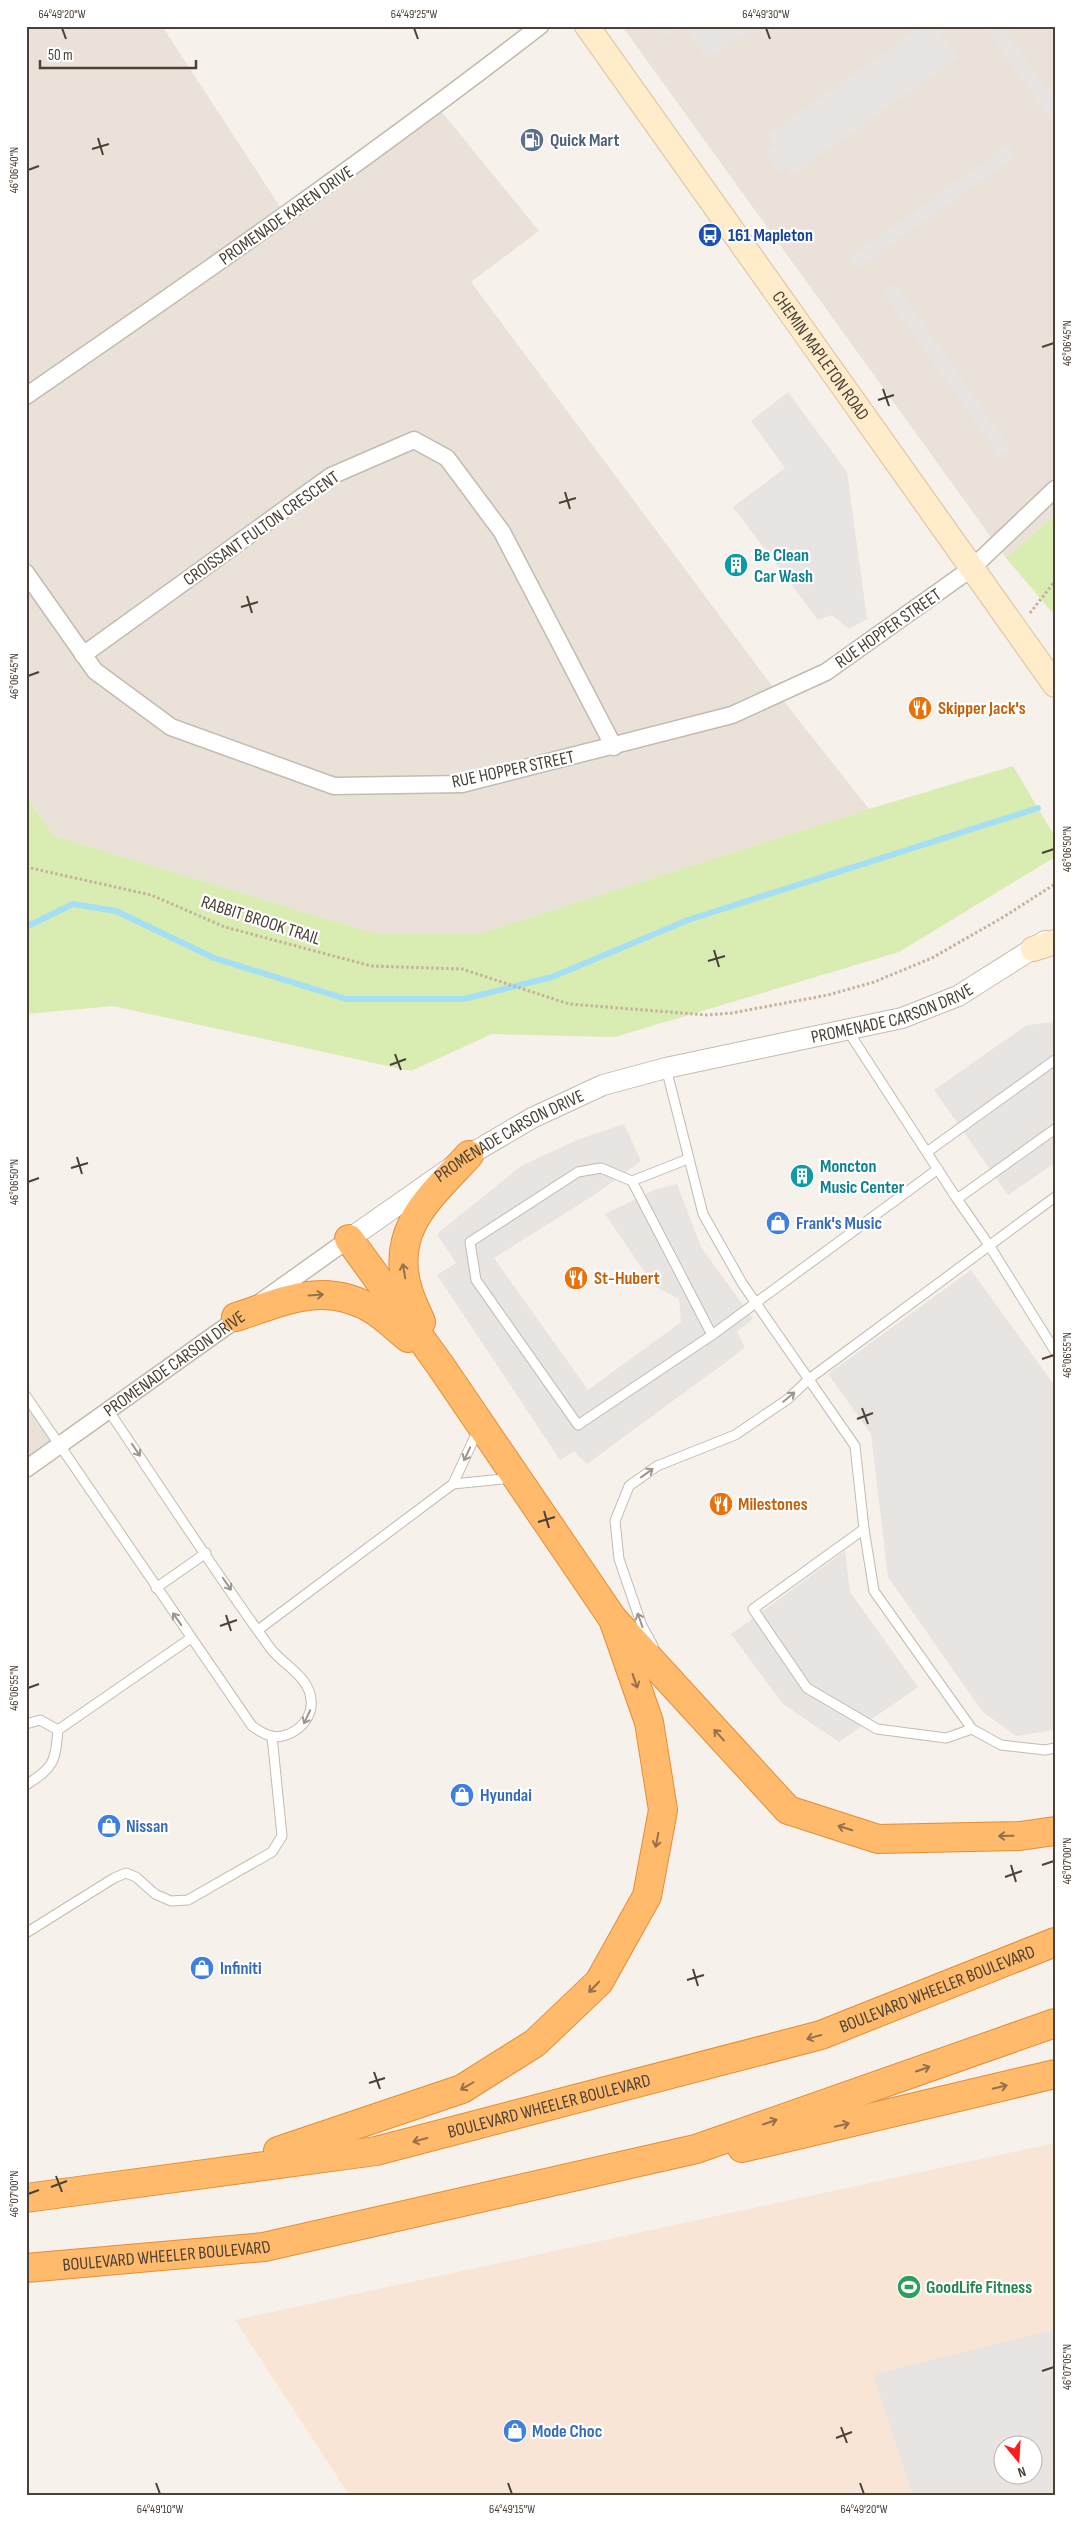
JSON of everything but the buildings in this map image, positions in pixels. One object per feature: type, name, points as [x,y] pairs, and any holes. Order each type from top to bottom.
[{"type":"highway","points":[[440,1365],[408,1290],[402,1261],[407,1233],[422,1208],[469,1155]]},
{"type":"highway","points":[[349,1239],[440,1365],[613,1619],[788,1810],[878,1839],[1020,1836],[1055,1831]]},
{"type":"highway","points":[[236,1318],[300,1296],[330,1294],[355,1300],[376,1312],[440,1365]]},
{"type":"highway","points":[[26,2187],[286,2150],[462,2089],[535,2043],[599,1982],[647,1896],[663,1810],[648,1722],[613,1619]]},
{"type":"highway","name":"BOULEVARD WHEELER BOULEVARD","points":[[26,2198],[376,2152],[821,2035],[1055,1942]]},
{"type":"highway","name":"BOULEVARD WHEELER BOULEVARD","points":[[26,2268],[264,2247],[696,2148],[1055,2023]]},
{"type":"highway","points":[[264,2247],[367,2238],[1055,2074]]},
{"type":"main road","name":"CHEMIN MAPLETON ROAD","points":[[587,26],[1055,685]]},
{"type":"main road","points":[[1033,949],[1055,942]]},
{"type":"street","name":"PROMENADE KAREN DRIVE","points":[[26,396],[286,216],[437,106],[540,26]]},
{"type":"street","name":"CROISSANT FULTON CRESCENT","points":[[83,655],[331,476],[414,440],[447,458],[502,532],[614,747]]},
{"type":"street","name":"RUE HOPPER STREET","points":[[26,574],[95,671],[171,727],[334,786],[462,784],[614,747],[732,715],[826,672],[972,568],[1055,489]]},
{"type":"street","name":"PROMENADE CARSON DRIVE","points":[[26,1469],[236,1318],[469,1155],[532,1118],[603,1085],[666,1068],[848,1031],[902,1018],[958,996],[1055,936]]},
{"type":"lane","points":[[848,1031],[989,1245],[1055,1352]]},
{"type":"lane","points":[[927,1152],[1055,1060]]},
{"type":"lane","points":[[666,1068],[703,1214],[742,1283],[855,1446],[864,1529],[874,1591],[972,1729],[1001,1745],[1045,1750],[1055,1748]]},
{"type":"lane","points":[[957,1199],[1055,1129]]},
{"type":"lane","points":[[632,1181],[688,1159]]},
{"type":"lane","points":[[712,1335],[632,1181],[601,1168],[578,1172],[470,1242],[476,1280],[578,1425],[712,1335],[938,1169]]},
{"type":"lane","points":[[681,1693],[642,1626],[619,1559],[615,1520],[629,1486],[657,1466],[735,1435],[788,1399],[809,1379],[1055,1197]]},
{"type":"lane","points":[[26,1396],[58,1446],[252,1726],[261,1733],[272,1736],[284,1736],[295,1732],[303,1725],[312,1706],[311,1696],[302,1678],[278,1658],[108,1410]]},
{"type":"lane","points":[[258,1630],[453,1484],[480,1425]]},
{"type":"lane","points":[[453,1484],[516,1478]]},
{"type":"lane","points":[[864,1529],[753,1608],[807,1688],[877,1729],[946,1738],[972,1729]]},
{"type":"lane","points":[[156,1588],[206,1553]]},
{"type":"lane","points":[[26,1785],[46,1772],[53,1763],[58,1730],[191,1638]]},
{"type":"lane","points":[[26,1724],[40,1720],[58,1730]]},
{"type":"lane","points":[[26,1933],[114,1878],[126,1873],[136,1877],[156,1894],[171,1901],[188,1900],[272,1852],[282,1836],[272,1736]]},
{"type":"path","points":[[1016,632],[1055,581]]},
{"type":"path","name":"RABBIT BROOK TRAIL","points":[[26,867],[151,895],[225,927],[371,966],[462,969],[568,1004],[707,1016],[828,995],[874,982],[932,958],[1005,916],[1055,884]]},
{"type":"shaded area","points":[[26,26],[162,26],[286,216],[437,106],[539,231],[471,282],[778,694],[869,809],[478,934],[377,934],[54,836],[26,796]]},
{"type":"shaded area","points":[[622,26],[1055,26],[1055,515],[1006,558]]},
{"type":"shaded area","points":[[658,26],[680,26],[665,36]]},
{"type":"shaded area","points":[[685,26],[755,26],[707,59]]},
{"type":"shaded area","points":[[922,26],[936,26],[958,58],[792,175],[786,167],[779,172],[765,153],[775,146],[768,135]]},
{"type":"shaded area","points":[[984,26],[1002,26],[1055,102],[1055,110],[1047,115]]},
{"type":"shaded area","points":[[1008,145],[1016,156],[857,269],[849,258]]},
{"type":"shaded area","points":[[895,283],[1011,449],[1000,457],[883,292]]},
{"type":"shaded area","points":[[788,392],[847,472],[867,619],[849,629],[832,615],[818,620],[733,507],[785,468],[751,421]]},
{"type":"shaded area","points":[[1055,1022],[1055,1163],[1008,1195],[934,1090],[1027,1025]]},
{"type":"shaded area","points":[[624,1124],[641,1161],[594,1195],[494,1258],[588,1390],[681,1322],[679,1299],[654,1286],[605,1214],[654,1190],[677,1184],[701,1247],[753,1319],[737,1332],[745,1348],[587,1464],[574,1451],[560,1460],[437,1275],[456,1263],[437,1234],[521,1166],[577,1140]]},
{"type":"shaded area","points":[[971,1270],[1055,1386],[1055,1730],[1016,1736],[982,1711],[888,1577],[871,1434],[828,1374]]},
{"type":"shaded area","points":[[26,1397],[58,1446],[26,1471]]},
{"type":"shaded area","points":[[845,1551],[850,1592],[918,1687],[839,1742],[783,1704],[731,1634]]},
{"type":"shaded area","points":[[1055,2143],[1055,2496],[350,2496],[235,2320]]},
{"type":"shaded area","points":[[1055,2329],[1055,2496],[913,2496],[873,2374]]},
{"type":"green space","points":[[1055,515],[1055,612],[1051,611],[1006,558]]},
{"type":"green space","points":[[1013,766],[1055,837],[1055,857],[899,952],[615,1037],[492,1034],[411,1071],[113,1006],[26,1014],[26,796],[54,836],[377,934],[478,934],[869,809]]},
{"type":"waterway","points":[[26,927],[73,904],[116,911],[214,958],[346,999],[464,999],[552,977],[688,920],[1038,808]]},
{"type":"place","name":"Quick Mart","points":[[532,140]]},
{"type":"place","name":"161 Mapleton","points":[[710,235]]},
{"type":"place","name":"Be Clean Car Wash","points":[[736,565]]},
{"type":"place","name":"Skipper Jack's","points":[[920,708]]},
{"type":"place","name":"Moncton Music Center","points":[[802,1176]]},
{"type":"place","name":"Frank's Music","points":[[778,1223]]},
{"type":"place","name":"St-Hubert","points":[[576,1278]]},
{"type":"place","name":"Milestones","points":[[721,1504]]},
{"type":"place","name":"Hyundai","points":[[462,1795]]},
{"type":"place","name":"Nissan","points":[[109,1826]]},
{"type":"place","name":"Infiniti","points":[[202,1968]]},
{"type":"place","name":"GoodLife Fitness","points":[[909,2287]]},
{"type":"place","name":"Mode Choc","points":[[515,2431]]}]
